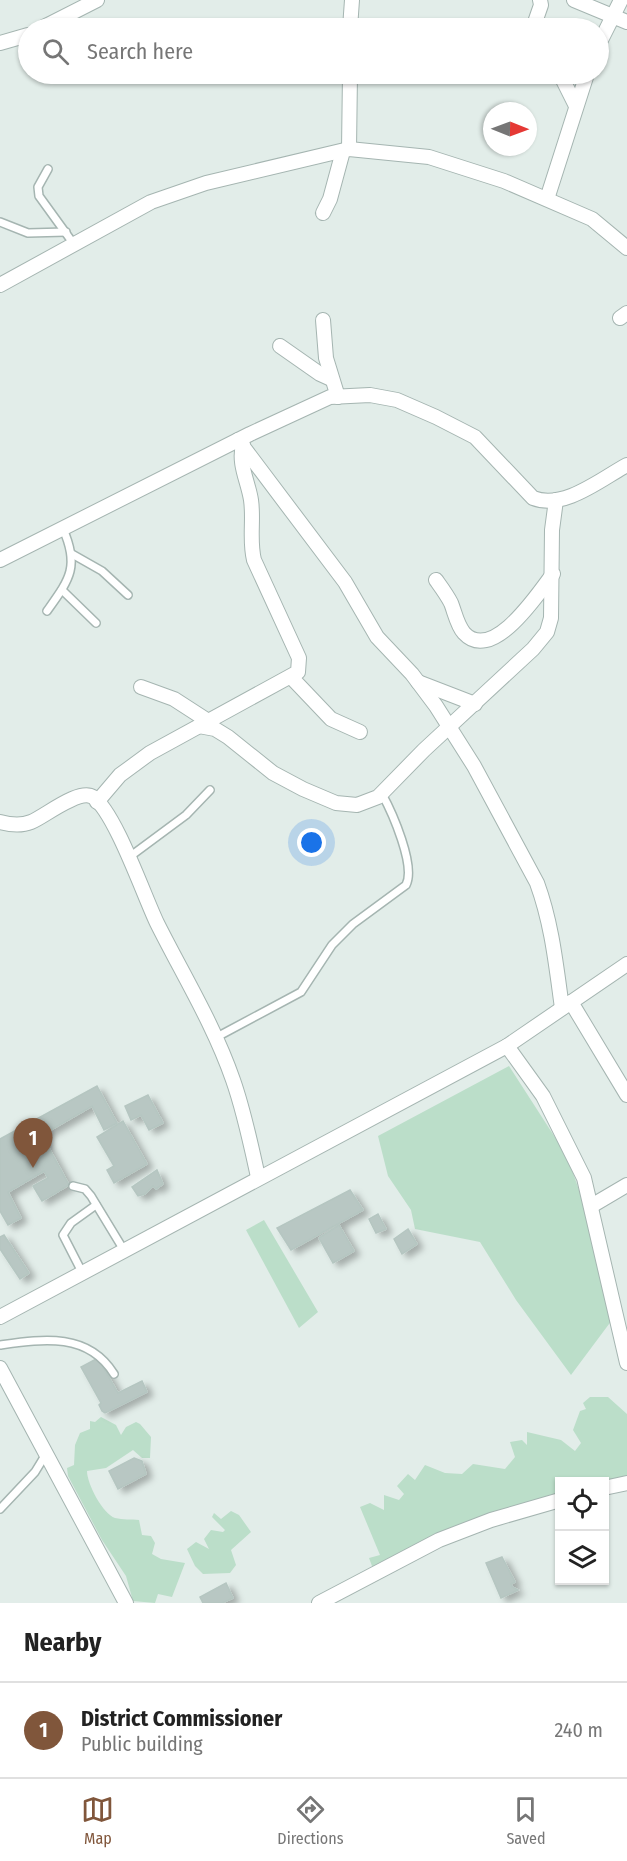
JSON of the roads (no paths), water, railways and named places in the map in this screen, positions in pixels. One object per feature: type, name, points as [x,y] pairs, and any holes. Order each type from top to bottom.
[{"type":"street","points":[[351,18],[352,0]]},
{"type":"street","points":[[536,18],[541,5],[540,0]]},
{"type":"street","points":[[574,0],[627,22]]},
{"type":"street","points":[[609,22],[621,0]]},
{"type":"street","points":[[61,18],[94,1]]},
{"type":"street","points":[[0,44],[18,38]]},
{"type":"street","points":[[323,213],[346,150],[349,84]]},
{"type":"street","points":[[565,84],[576,106]]},
{"type":"street","points":[[547,199],[583,84]]},
{"type":"street","points":[[0,285],[69,237],[151,202],[206,183],[346,150],[429,157],[504,181],[592,219],[627,248]]},
{"type":"street","points":[[322,320],[326,358],[338,397]]},
{"type":"street","points":[[280,346],[331,379]]},
{"type":"street","points":[[0,560],[241,443],[330,397],[370,395],[397,400],[436,417],[475,437],[533,498],[543,502],[572,495],[627,465]]},
{"type":"street","points":[[96,802],[120,775],[203,723],[298,672],[299,658],[276,614],[250,544],[251,502],[240,456],[241,443]]},
{"type":"street","points":[[241,443],[345,582],[377,637],[418,682],[474,766],[537,883],[551,930],[566,1005],[627,1095]]},
{"type":"street","points":[[141,687],[174,699],[203,723],[222,733],[273,772],[336,803],[357,805],[382,794],[533,650],[547,633],[551,618],[552,530],[556,500]]},
{"type":"street","points":[[436,580],[452,605],[463,632],[472,640],[482,642],[489,641],[513,622],[530,605],[553,574]]},
{"type":"street","points":[[291,677],[331,719],[360,732]]},
{"type":"street","points":[[418,682],[475,704]]},
{"type":"street","points":[[0,822],[15,826],[32,822],[77,797],[93,797],[113,825],[215,1038],[233,1080],[258,1177]]},
{"type":"street","points":[[0,1317],[124,1252],[258,1177],[389,1111],[507,1046],[627,964]]},
{"type":"street","points":[[507,1046],[543,1096],[571,1148],[593,1205],[627,1363]]},
{"type":"street","points":[[593,1205],[627,1185]]},
{"type":"street","points":[[0,1368],[126,1603]]},
{"type":"street","points":[[609,1487],[627,1483]]},
{"type":"street","points":[[320,1603],[439,1540],[491,1520],[555,1501]]},
{"type":"lane","points":[[48,169],[38,187],[39,196],[69,237]]},
{"type":"lane","points":[[0,222],[28,233],[69,237]]},
{"type":"lane","points":[[47,611],[71,572],[72,554],[63,529]]},
{"type":"lane","points":[[72,554],[102,571],[128,595]]},
{"type":"lane","points":[[62,590],[96,623]]},
{"type":"lane","points":[[128,858],[186,815],[210,790]]},
{"type":"lane","points":[[215,1038],[301,992],[332,945],[353,924],[406,885],[409,877],[398,828],[382,794]]},
{"type":"lane","points":[[73,1186],[85,1189],[124,1252]]},
{"type":"lane","points":[[82,1272],[63,1235],[70,1223],[96,1205]]},
{"type":"lane","points":[[0,1345],[38,1339],[84,1346],[105,1359],[114,1374]]},
{"type":"lane","points":[[0,1509],[35,1472],[46,1454]]},
{"type":"place","name":"District Commissioner","points":[[33,1168]]}]
